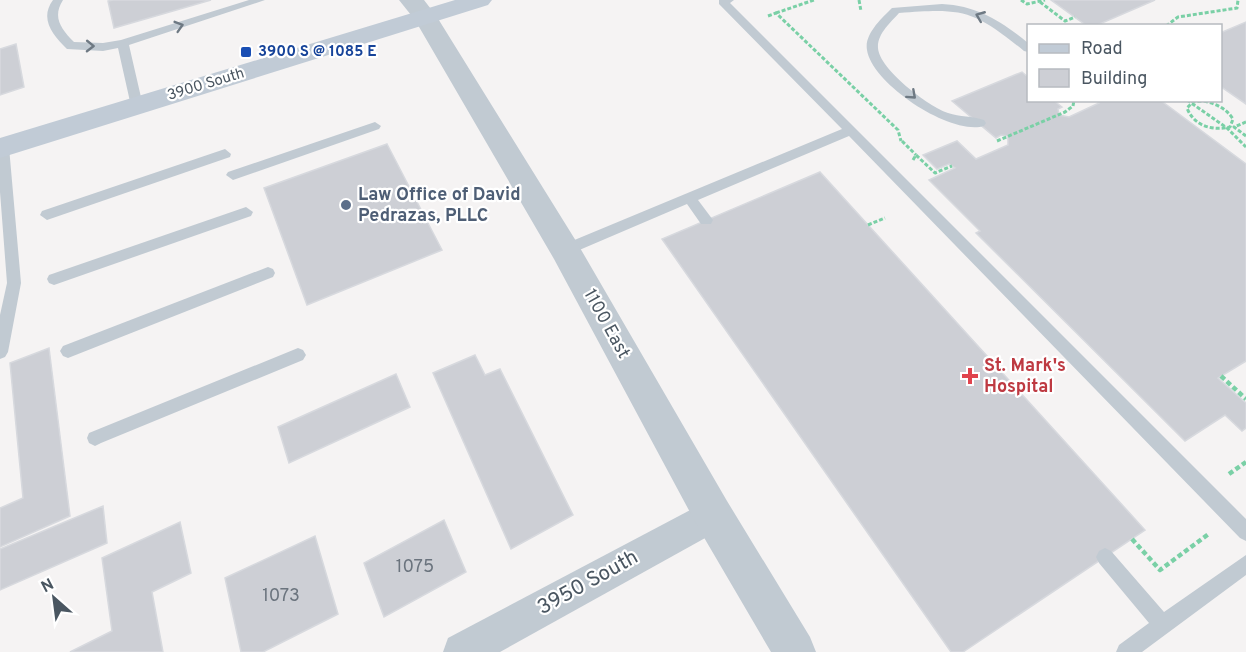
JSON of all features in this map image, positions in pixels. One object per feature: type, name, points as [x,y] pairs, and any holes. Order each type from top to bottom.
[{"type":"main road","name":"3900 South","points":[[1,148],[137,106],[418,8],[480,0]]},
{"type":"street","name":"1100 East","points":[[418,8],[565,250],[713,515],[795,652]]},
{"type":"street","name":"3950 South","points":[[462,652],[713,515]]},
{"type":"lane","points":[[58,0],[55,2],[51,17],[54,30],[71,46],[103,46],[123,43],[260,0]]},
{"type":"lane","points":[[729,0],[723,2],[1246,532]]},
{"type":"lane","points":[[885,0],[896,10],[947,8],[980,15],[1027,47]]},
{"type":"lane","points":[[896,10],[876,36],[872,48],[877,61],[927,108],[953,120],[980,123]]},
{"type":"lane","points":[[123,43],[137,106]]},
{"type":"lane","points":[[232,175],[375,126]]},
{"type":"lane","points":[[565,250],[851,130]]},
{"type":"lane","points":[[0,352],[14,284],[1,148]]},
{"type":"lane","points":[[47,215],[225,154]]},
{"type":"lane","points":[[690,198],[706,220]]},
{"type":"lane","points":[[54,279],[246,212]]},
{"type":"lane","points":[[68,351],[268,273]]},
{"type":"lane","points":[[95,438],[298,355]]},
{"type":"lane","points":[[1105,557],[1163,625]]},
{"type":"lane","points":[[1126,652],[1246,564]]},
{"type":"path","points":[[765,17],[814,0]]},
{"type":"path","points":[[1021,0],[1027,4],[1045,0]]},
{"type":"path","points":[[1167,24],[1171,18],[1231,11],[1237,8],[1238,0]]},
{"type":"path","points":[[1040,2],[1069,24]]},
{"type":"path","points":[[776,13],[898,130],[902,141]]},
{"type":"path","points":[[1065,21],[1075,17]]},
{"type":"path","points":[[1200,102],[1191,104],[1187,108],[1188,112],[1196,122],[1210,129],[1231,127],[1246,122]]},
{"type":"path","points":[[1208,102],[1218,105],[1230,114],[1233,119],[1231,127]]},
{"type":"path","points":[[1191,104],[1246,136]]},
{"type":"path","points":[[1231,127],[1246,147]]},
{"type":"path","points":[[920,159],[934,173],[952,166]]},
{"type":"path","points":[[868,225],[885,219]]},
{"type":"path","points":[[1221,376],[1246,399]]},
{"type":"path","points":[[1132,539],[1160,570],[1215,529]]},
{"type":"building","points":[[211,0],[114,28],[108,1]]},
{"type":"building","points":[[1051,0],[1155,0],[1100,24],[1084,24]]},
{"type":"building","points":[[1246,22],[1246,104],[1222,87],[1222,32]]},
{"type":"building","points":[[16,44],[24,87],[0,95],[0,49]]},
{"type":"building","points":[[1022,72],[1027,76],[1027,102],[1056,102],[1062,107],[1058,109],[1059,115],[1069,117],[1098,102],[1163,102],[1246,164],[1246,361],[1218,378],[1246,403],[1246,428],[1242,431],[1225,415],[1185,441],[976,233],[980,231],[929,180],[955,168],[949,164],[937,169],[923,155],[957,141],[976,159],[1008,145],[1008,136],[1001,135],[996,138],[952,101]]},
{"type":"building","points":[[387,144],[442,250],[307,305],[264,188]]},
{"type":"building","points":[[820,172],[1145,530],[963,652],[951,652],[662,239]]},
{"type":"building","points":[[49,348],[70,516],[0,547],[0,508],[23,498],[10,363]]},
{"type":"building","points":[[475,355],[485,375],[500,369],[573,515],[511,549],[433,373]]},
{"type":"building","points":[[396,374],[410,407],[289,463],[278,427]]},
{"type":"building","points":[[103,506],[107,543],[0,590],[0,549]]},
{"type":"building","points":[[444,520],[466,572],[384,617],[364,563]]},
{"type":"building","points":[[180,522],[191,573],[152,592],[163,652],[70,652],[112,631],[102,558]]},
{"type":"building","points":[[315,536],[338,614],[263,652],[241,652],[225,578]]},
{"type":"place","name":"3900 S @ 1085 E","points":[[246,52]]},
{"type":"place","name":"Law Office of David Pedrazas, PLLC","points":[[346,205]]},
{"type":"place","name":"St. Mark's Hospital","points":[[970,376]]}]
